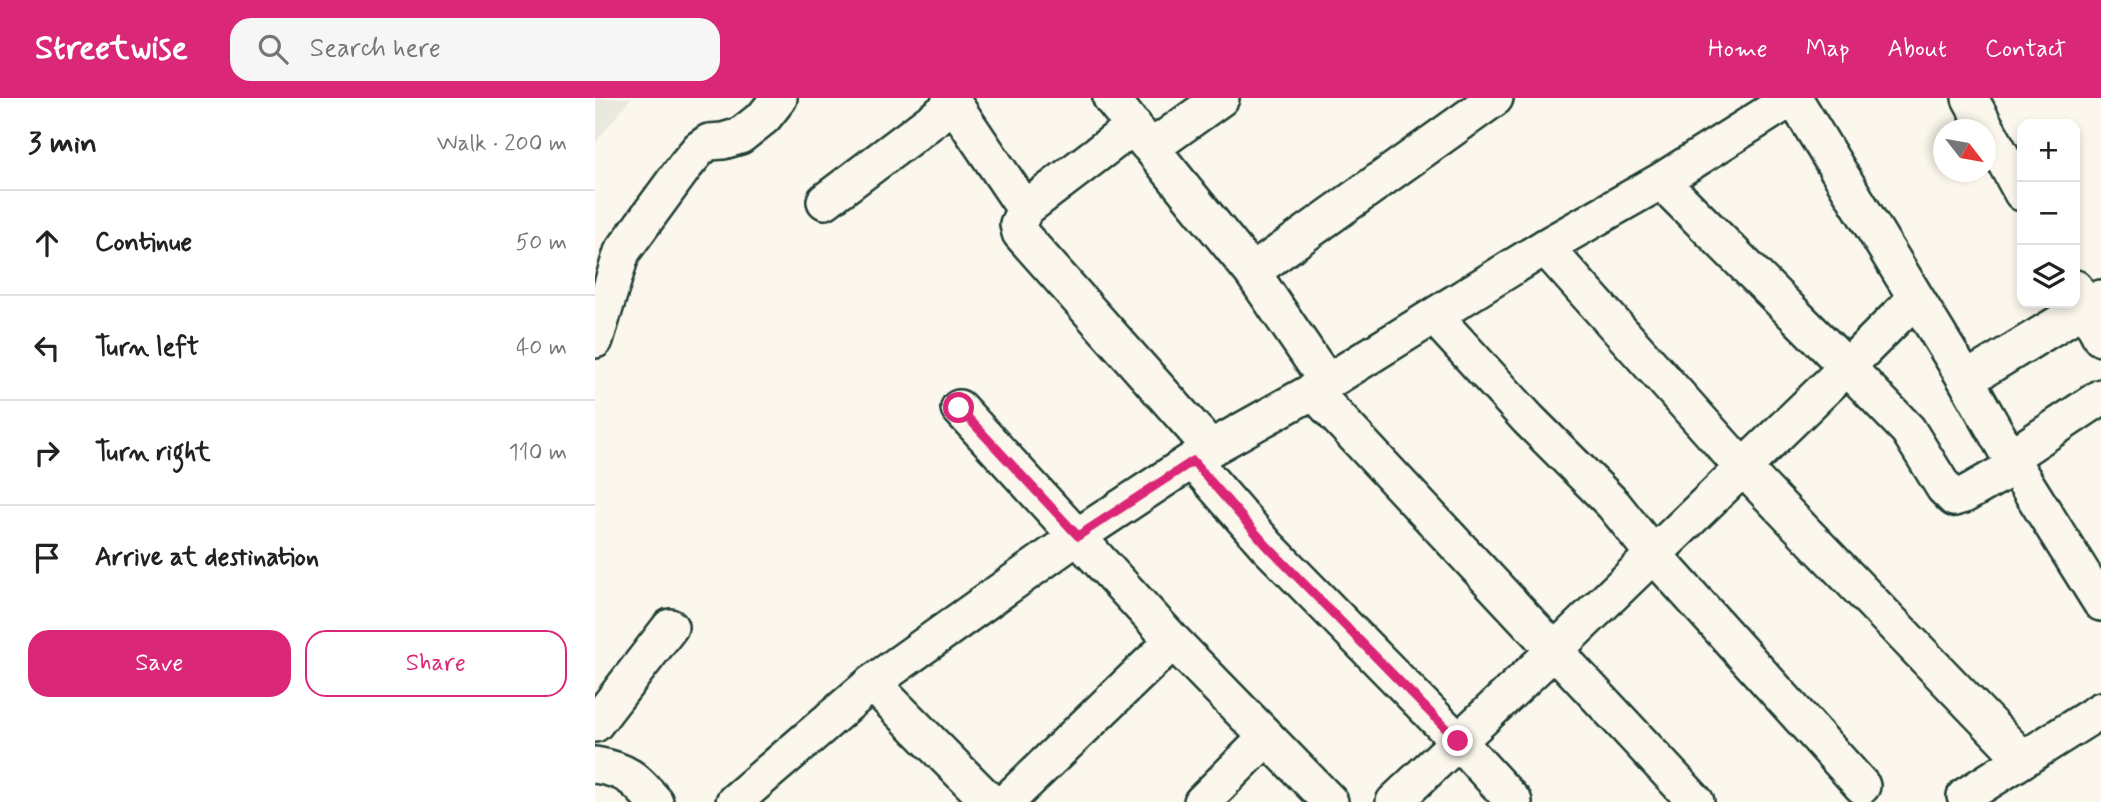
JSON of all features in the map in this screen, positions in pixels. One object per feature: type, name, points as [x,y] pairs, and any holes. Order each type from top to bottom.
[{"type":"street","points":[[595,340],[622,252],[685,166],[699,149],[709,142],[740,136],[764,117],[779,98]]},
{"type":"street","points":[[1111,98],[1252,272],[1320,387],[1555,650],[1696,802]]},
{"type":"street","points":[[1221,98],[1142,137],[1025,209],[1019,224],[1020,233],[1202,455],[1267,546],[1514,802]]},
{"type":"street","points":[[1970,98],[2017,184]]},
{"type":"street","points":[[734,802],[872,683],[1078,536],[1202,455],[1320,387],[1545,247],[1661,181],[1786,100],[1916,299],[2101,603]]},
{"type":"street","points":[[825,201],[952,101],[1025,209]]},
{"type":"street","points":[[1252,272],[1484,101]]},
{"type":"street","points":[[1661,181],[1908,430],[1944,488],[1954,498],[1964,495],[2013,462],[2101,397]]},
{"type":"street","points":[[1545,247],[1744,469],[2023,759]]},
{"type":"street","points":[[1394,802],[1744,469],[1916,299]]},
{"type":"street","points":[[1966,380],[2091,308]]},
{"type":"street","points":[[1434,316],[1528,419],[1613,504],[1654,555],[1862,786]]},
{"type":"street","points":[[959,408],[1173,642],[1330,802]]},
{"type":"street","points":[[595,724],[670,627]]},
{"type":"street","points":[[1006,802],[1173,642]]},
{"type":"street","points":[[872,683],[990,802]]},
{"type":"street","points":[[1965,796],[2101,710]]},
{"type":"street","points":[[1202,802],[1267,737]]},
{"type":"street","points":[[595,765],[630,774],[655,802]]},
{"type":"shaded area","points":[[595,98],[631,98],[595,143]]},
{"type":"route","points":[[959,408],[1078,536],[1193,461],[1267,546],[1458,741]]}]
